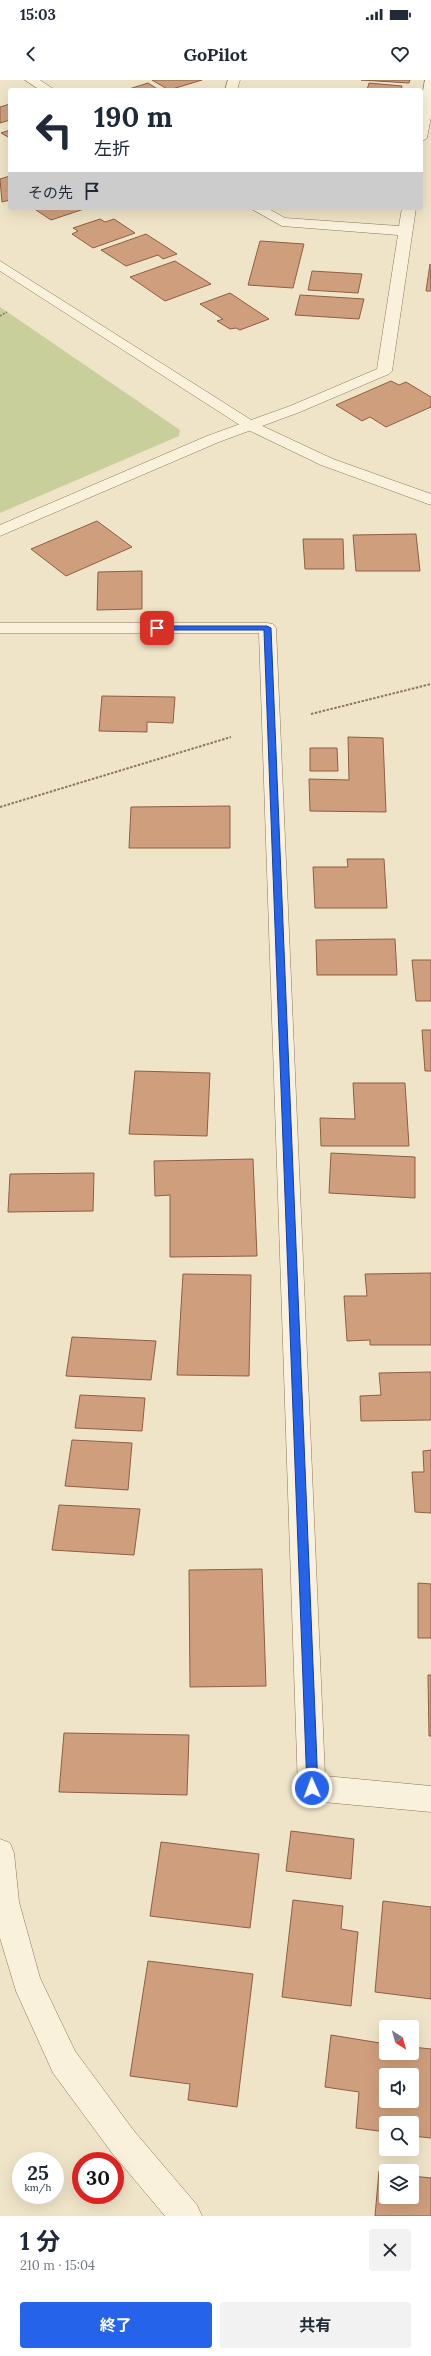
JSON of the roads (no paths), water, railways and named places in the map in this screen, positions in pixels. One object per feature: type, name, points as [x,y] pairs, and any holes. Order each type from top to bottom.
[{"type":"street","points":[[31,80],[45,88]]},
{"type":"street","points":[[423,127],[431,81]]},
{"type":"street","points":[[261,210],[282,222],[405,231]]},
{"type":"street","points":[[0,531],[213,439],[251,426],[384,371],[409,210]]},
{"type":"street","points":[[0,265],[251,426],[327,462],[431,500]]},
{"type":"street","points":[[0,628],[267,628],[312,1788],[431,1799]]},
{"type":"street","points":[[0,1853],[5,1902],[26,1981],[64,2062],[123,2142],[186,2216]]}]
